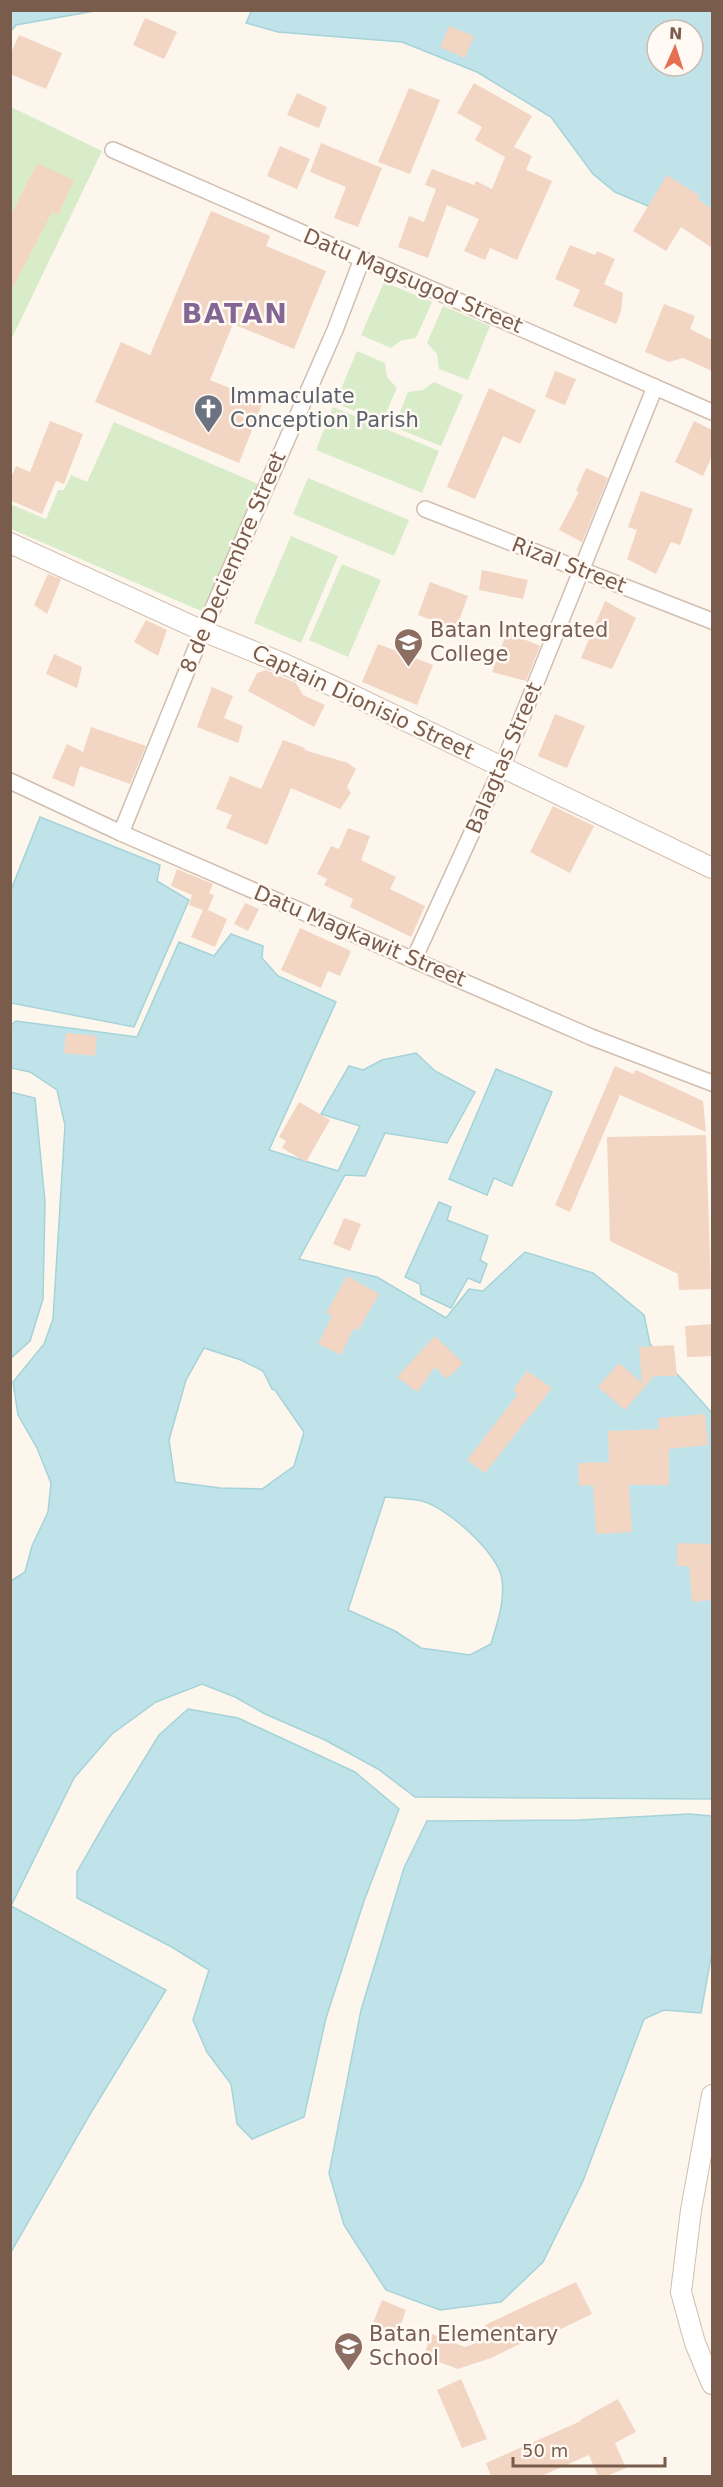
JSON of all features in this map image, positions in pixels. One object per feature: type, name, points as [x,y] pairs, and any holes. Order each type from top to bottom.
[{"type":"street","name":"Datu Magsugod Street","points":[[113,150],[712,412]]},
{"type":"street","name":"8 de Deciembre Street","points":[[121,833],[202,631],[331,340],[362,260]]},
{"type":"street","name":"Balagtas Street","points":[[414,959],[502,767],[655,387]]},
{"type":"street","name":"Rizal Street","points":[[425,509],[712,621]]},
{"type":"street","name":"Captain Dionisio Street","points":[[10,543],[202,631],[282,663],[712,868]]},
{"type":"street","name":"Datu Magkawit Street","points":[[10,781],[121,833],[591,1037],[712,1083]]},
{"type":"street","points":[[712,2095],[691,2210],[681,2292],[695,2343],[712,2384]]},
{"type":"green space","points":[[11,107],[102,151],[11,340]]},
{"type":"green space","points":[[384,282],[432,302],[416,338],[402,340],[391,348],[361,335]]},
{"type":"green space","points":[[443,306],[490,326],[468,380],[439,369],[437,354],[427,343]]},
{"type":"green space","points":[[357,351],[385,363],[387,377],[397,388],[382,422],[335,403]]},
{"type":"green space","points":[[434,382],[463,395],[441,446],[394,427],[408,392],[423,390]]},
{"type":"green space","points":[[333,407],[439,451],[422,493],[316,450]]},
{"type":"green space","points":[[114,422],[270,489],[215,617],[11,529],[10,504],[46,519],[58,490],[64,490],[71,475],[87,482]]},
{"type":"green space","points":[[308,478],[409,520],[394,556],[293,514]]},
{"type":"green space","points":[[291,536],[338,556],[301,643],[254,623]]},
{"type":"green space","points":[[342,564],[381,580],[348,657],[309,640]]},
{"type":"water","points":[[11,10],[94,11],[16,25],[11,31]]},
{"type":"water","points":[[252,10],[712,11],[712,233],[615,192],[593,174],[551,117],[477,72],[402,42],[278,32],[246,23]]},
{"type":"water","points":[[40,817],[160,865],[157,881],[189,900],[134,1027],[11,1003],[11,890]]},
{"type":"water","points":[[231,934],[263,946],[262,958],[278,976],[336,1002],[269,1150],[338,1171],[360,1126],[321,1114],[349,1066],[363,1070],[382,1060],[416,1053],[435,1071],[475,1092],[447,1143],[385,1133],[365,1176],[345,1175],[299,1259],[377,1277],[446,1318],[469,1289],[483,1291],[525,1252],[593,1273],[644,1315],[650,1344],[712,1413],[712,1799],[415,1797],[378,1769],[325,1740],[265,1714],[235,1697],[202,1684],[156,1702],[112,1734],[74,1778],[11,1906],[11,1581],[25,1572],[32,1546],[48,1512],[51,1483],[37,1448],[18,1415],[13,1382],[44,1344],[53,1319],[65,1125],[57,1090],[30,1072],[11,1068],[11,1025],[16,1021],[137,1037],[179,942],[214,956]],"holes":[[[204,1348],[241,1360],[263,1371],[272,1389],[275,1390],[304,1432],[294,1466],[262,1489],[220,1488],[175,1482],[169,1440],[186,1380]],[[385,1497],[417,1500],[432,1505],[470,1533],[492,1558],[499,1569],[503,1588],[500,1612],[491,1644],[470,1655],[421,1648],[395,1631],[348,1610]]]},
{"type":"water","points":[[496,1069],[552,1092],[512,1186],[494,1178],[487,1195],[449,1179]]},
{"type":"water","points":[[10,1092],[35,1098],[45,1202],[43,1299],[30,1341],[11,1358]]},
{"type":"water","points":[[439,1202],[451,1207],[447,1220],[488,1236],[480,1260],[487,1264],[480,1283],[468,1278],[451,1308],[421,1294],[420,1284],[405,1277]]},
{"type":"water","points":[[188,1709],[238,1718],[355,1772],[399,1809],[364,1901],[326,2018],[304,2117],[252,2139],[237,2124],[231,2084],[207,2052],[193,2020],[209,1970],[170,1946],[77,1898],[77,1872],[108,1818],[159,1735]]},
{"type":"water","points":[[689,1814],[712,1816],[712,1952],[701,2013],[664,2010],[644,2019],[583,2181],[543,2262],[501,2302],[440,2310],[386,2290],[344,2225],[329,2173],[361,2010],[404,1868],[427,1821],[580,1820]]},
{"type":"water","points":[[11,1906],[166,1990],[92,2111],[11,2252]]},
{"type":"building","points":[[145,18],[177,32],[164,59],[133,45]]},
{"type":"building","points":[[449,26],[474,36],[465,58],[440,47]]},
{"type":"building","points":[[19,35],[62,53],[46,89],[10,74],[10,55]]},
{"type":"building","points":[[474,83],[532,116],[514,147],[532,156],[526,170],[552,181],[517,260],[490,248],[485,260],[464,251],[479,219],[447,205],[428,258],[398,247],[409,216],[424,222],[436,189],[425,185],[432,169],[474,185],[476,181],[492,189],[505,157],[475,140],[482,127],[457,113]]},
{"type":"building","points":[[409,88],[440,100],[410,174],[378,162]]},
{"type":"building","points":[[297,93],[327,107],[319,128],[287,115]]},
{"type":"building","points":[[321,143],[382,168],[358,227],[334,218],[346,187],[310,172]]},
{"type":"building","points":[[280,146],[310,159],[297,189],[267,176]]},
{"type":"building","points":[[37,163],[74,180],[58,215],[52,212],[10,293],[10,217]]},
{"type":"building","points":[[667,175],[700,196],[698,199],[712,209],[712,248],[681,227],[666,251],[633,231]]},
{"type":"building","points":[[211,211],[270,236],[266,246],[326,271],[294,349],[233,324],[210,380],[263,402],[239,463],[95,402],[121,342],[150,355]]},
{"type":"building","points":[[570,245],[595,255],[597,251],[615,259],[604,284],[623,293],[621,311],[616,324],[573,306],[580,290],[555,279]]},
{"type":"building","points":[[664,304],[695,316],[690,329],[712,340],[712,371],[683,358],[669,362],[645,352]]},
{"type":"building","points":[[555,371],[576,379],[565,405],[545,397]]},
{"type":"building","points":[[489,388],[536,410],[520,444],[503,436],[475,499],[447,487]]},
{"type":"building","points":[[50,421],[83,434],[64,484],[56,481],[42,514],[10,500],[10,480],[16,466],[30,472]]},
{"type":"building","points":[[694,421],[712,430],[712,456],[703,476],[675,462]]},
{"type":"building","points":[[586,468],[608,478],[582,542],[559,530],[579,492],[576,491]]},
{"type":"building","points":[[641,491],[693,509],[680,545],[671,542],[656,574],[627,559],[637,530],[628,527]]},
{"type":"building","points":[[482,570],[528,580],[523,599],[479,590]]},
{"type":"building","points":[[48,574],[61,579],[47,614],[34,605]]},
{"type":"building","points":[[430,582],[468,596],[456,629],[418,615]]},
{"type":"building","points":[[605,601],[636,618],[612,669],[581,658]]},
{"type":"building","points":[[146,620],[167,630],[158,656],[134,642]]},
{"type":"building","points":[[507,632],[540,646],[526,681],[492,672]]},
{"type":"building","points":[[378,644],[433,665],[417,705],[362,682]]},
{"type":"building","points":[[54,654],[82,667],[77,688],[46,674]]},
{"type":"building","points":[[266,670],[296,683],[303,695],[325,705],[314,727],[248,691],[257,673]]},
{"type":"building","points":[[212,687],[233,696],[224,718],[243,726],[238,743],[197,727]]},
{"type":"building","points":[[555,714],[585,726],[567,768],[538,756]]},
{"type":"building","points":[[91,727],[146,746],[130,784],[80,766],[74,787],[52,778],[67,744],[83,752]]},
{"type":"building","points":[[283,740],[305,748],[304,750],[348,763],[356,769],[347,787],[351,793],[340,809],[291,788],[267,845],[226,828],[232,815],[216,809],[230,776],[261,789]]},
{"type":"building","points":[[553,806],[594,826],[570,873],[530,852]]},
{"type":"building","points":[[348,828],[370,836],[361,860],[396,877],[390,889],[425,906],[411,937],[350,907],[353,899],[324,885],[327,879],[317,874],[331,846],[339,849]]},
{"type":"building","points":[[177,869],[213,884],[209,893],[214,895],[208,910],[227,919],[215,947],[191,937],[203,910],[189,905],[192,895],[171,886]]},
{"type":"building","points":[[245,903],[259,909],[248,931],[234,924]]},
{"type":"building","points":[[300,928],[351,951],[340,976],[328,971],[321,988],[281,970]]},
{"type":"building","points":[[66,1033],[97,1036],[95,1056],[64,1053]]},
{"type":"building","points":[[615,1066],[633,1074],[636,1070],[703,1101],[706,1132],[620,1095],[570,1212],[555,1205]]},
{"type":"building","points":[[299,1102],[330,1120],[306,1162],[282,1148],[286,1141],[279,1137]]},
{"type":"building","points":[[706,1135],[711,1289],[679,1290],[678,1274],[610,1241],[607,1137]]},
{"type":"building","points":[[344,1218],[361,1224],[350,1251],[333,1244]]},
{"type":"building","points":[[347,1276],[379,1294],[358,1331],[354,1328],[341,1355],[318,1344],[332,1316],[326,1313]]},
{"type":"building","points":[[712,1324],[712,1356],[687,1357],[685,1326]]},
{"type":"building","points":[[435,1336],[463,1363],[447,1379],[435,1367],[417,1392],[397,1377]]},
{"type":"building","points":[[674,1345],[677,1376],[654,1376],[625,1410],[598,1387],[619,1363],[642,1383],[639,1347]]},
{"type":"building","points":[[527,1371],[552,1388],[485,1473],[467,1460],[518,1394],[513,1390]]},
{"type":"building","points":[[705,1414],[708,1445],[669,1449],[669,1485],[629,1485],[632,1532],[596,1534],[593,1485],[579,1486],[578,1463],[609,1462],[608,1431],[659,1429],[658,1418]]},
{"type":"building","points":[[677,1543],[712,1544],[712,1600],[692,1602],[689,1566],[677,1566]]},
{"type":"building","points":[[576,2282],[592,2314],[546,2336],[544,2332],[491,2358],[458,2369],[423,2356],[432,2334],[465,2347],[490,2338],[485,2325]]},
{"type":"building","points":[[382,2300],[406,2310],[396,2338],[371,2328]]},
{"type":"building","points":[[461,2379],[487,2439],[462,2448],[437,2390]]},
{"type":"building","points":[[618,2399],[636,2432],[615,2443],[626,2468],[607,2476],[598,2476],[589,2455],[541,2476],[491,2476],[486,2463],[581,2421]]},
{"type":"place","name":"Immaculate Conception Parish","points":[[209,434]]},
{"type":"place","name":"Batan Integrated College","points":[[409,668]]},
{"type":"place","name":"Batan Elementary School","points":[[348,2372]]},
{"type":"district","name":"BATAN","points":[[235,313]]}]
